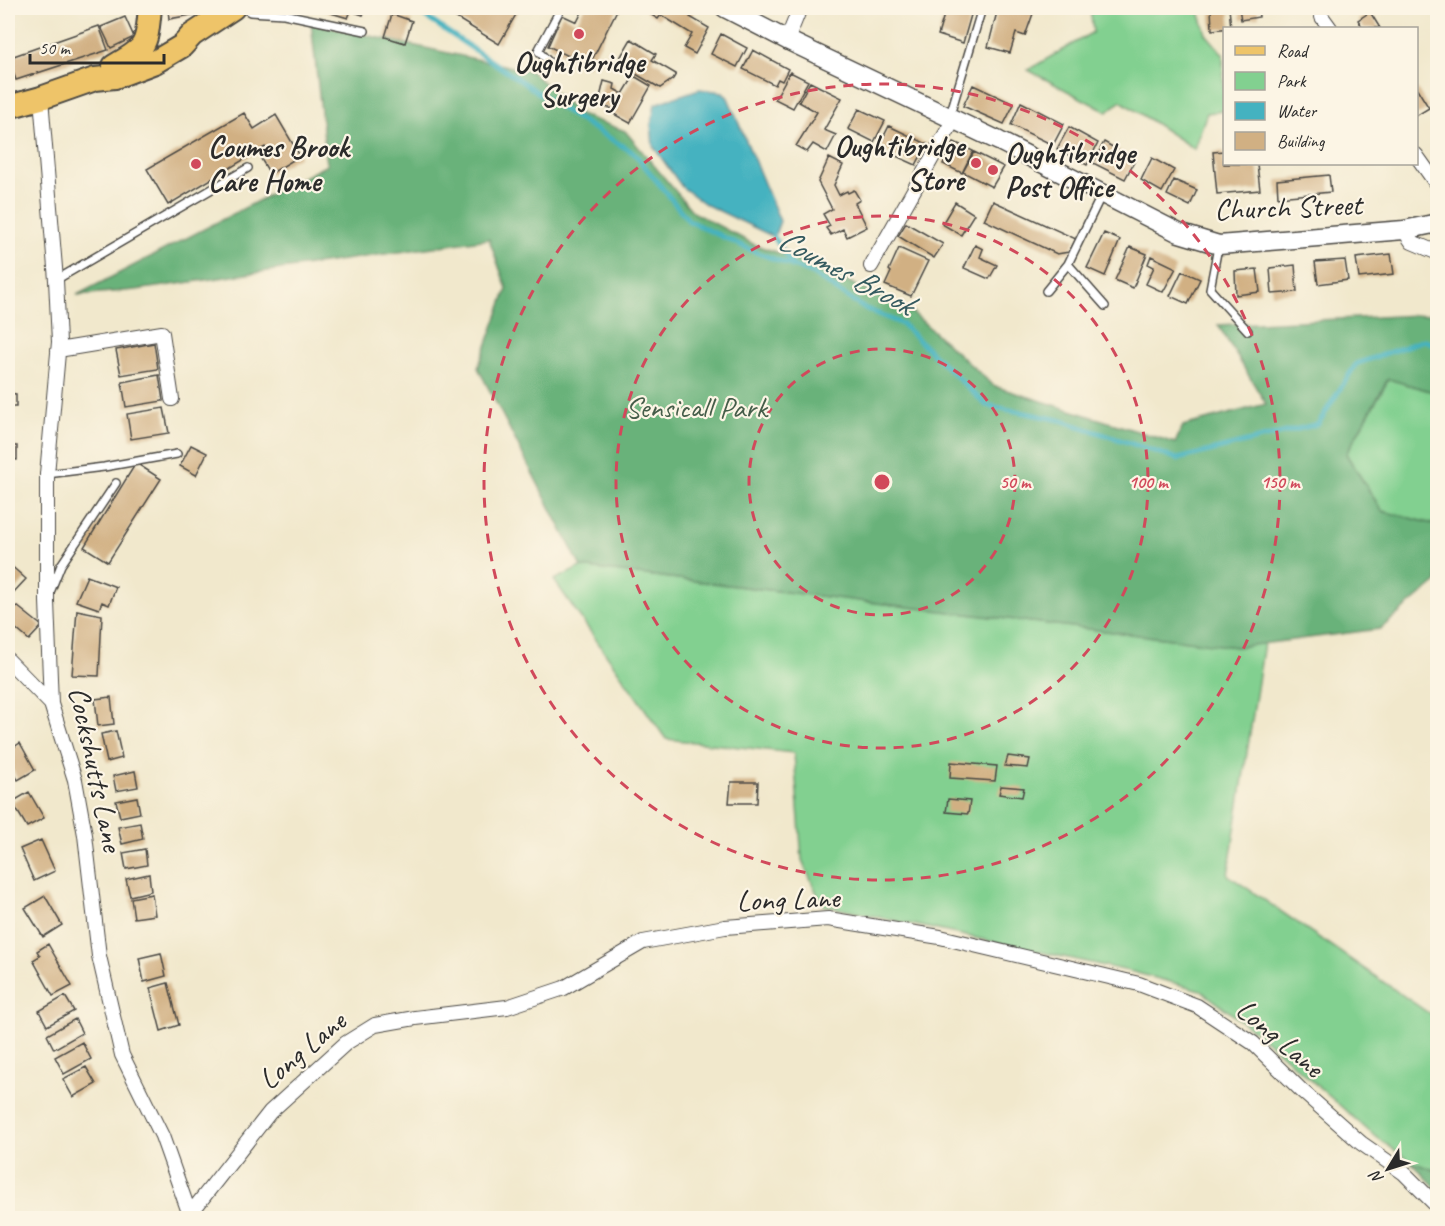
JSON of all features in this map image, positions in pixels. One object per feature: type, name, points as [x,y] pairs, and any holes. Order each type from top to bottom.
[{"type":"main road","points":[[8,107],[95,79],[140,50],[147,34],[150,8]]},
{"type":"main road","points":[[95,79],[115,77],[155,62],[183,46],[192,35],[233,8]]},
{"type":"main road","points":[[147,34],[170,37],[192,35]]},
{"type":"street","name":"Church Street","points":[[725,8],[952,118],[1179,233],[1219,245],[1404,230],[1437,223]]},
{"type":"street","points":[[787,39],[800,8]]},
{"type":"street","name":"Cockshutts Lane","points":[[41,98],[56,280],[58,350],[47,474],[47,601],[51,704],[75,780],[85,835],[99,956],[122,1055],[162,1136],[191,1216]]},
{"type":"street","points":[[871,266],[952,118]]},
{"type":"street","points":[[1418,158],[1437,186]]},
{"type":"street","points":[[1404,230],[1412,242],[1437,253]]},
{"type":"street","points":[[58,350],[162,333],[172,399]]},
{"type":"street","points":[[8,660],[51,704]]},
{"type":"street","name":"Long Lane","points":[[191,1216],[270,1112],[346,1043],[375,1025],[507,1007],[564,988],[643,942],[725,927],[828,919],[940,937],[1139,984],[1197,1006],[1253,1043],[1301,1090],[1361,1143],[1404,1173],[1437,1207]]},
{"type":"lane","points":[[243,8],[250,12],[284,14],[365,31]]},
{"type":"lane","points":[[550,63],[538,51],[561,8]]},
{"type":"lane","points":[[952,118],[982,8]]},
{"type":"lane","points":[[56,280],[248,168]]},
{"type":"lane","points":[[1046,291],[1068,264],[1102,193]]},
{"type":"lane","points":[[1219,245],[1210,289],[1248,331]]},
{"type":"lane","points":[[1068,264],[1105,306]]},
{"type":"lane","points":[[47,474],[177,454]]},
{"type":"lane","points":[[47,601],[61,565],[116,483]]},
{"type":"green space","points":[[1090,8],[1198,8],[1206,34],[1223,54],[1223,111],[1207,113],[1194,149],[1121,101],[1107,112],[1028,70],[1093,32]]},
{"type":"green space","name":"Sensicall Park","points":[[311,23],[530,71],[581,115],[625,131],[693,212],[753,244],[818,267],[913,313],[994,386],[1175,443],[1183,426],[1266,404],[1218,325],[1437,314],[1437,393],[1388,379],[1346,454],[1382,511],[1437,525],[1437,582],[1380,629],[1237,647],[581,567],[478,368],[507,289],[489,239],[136,290],[77,295],[327,165]]},
{"type":"green space","points":[[1389,379],[1437,393],[1437,525],[1382,511],[1346,454]]},
{"type":"green space","points":[[581,567],[1237,647],[1264,643],[1228,875],[1437,1019],[1437,1171],[1411,1162],[1371,1133],[1261,1036],[1200,990],[1133,972],[822,905],[802,860],[794,753],[666,739],[554,580]]},
{"type":"green space","points":[[1411,1162],[1437,1171],[1437,1189]]},
{"type":"water","points":[[699,89],[723,92],[728,98],[780,221],[774,237],[707,205],[682,187],[653,146],[651,125],[655,104]]},
{"type":"building","points":[[99,8],[116,8],[115,11]]},
{"type":"building","points":[[168,8],[212,8],[213,11],[169,19]]},
{"type":"building","points":[[322,8],[366,8],[363,15],[351,11],[348,18],[321,10]]},
{"type":"building","points":[[451,8],[476,8],[486,13],[493,12],[495,8],[513,8],[518,11],[499,44],[448,13]]},
{"type":"building","name":"Oughtibridge Surgery","points":[[584,8],[618,8],[589,66],[548,46],[562,15],[577,22]]},
{"type":"building","points":[[647,8],[696,8],[690,17],[709,28],[695,54],[684,48],[692,34],[661,15],[658,19],[645,11]]},
{"type":"building","points":[[946,8],[973,8],[963,43],[938,35]]},
{"type":"building","points":[[998,8],[1035,8],[1025,36],[1016,33],[1010,53],[988,47]]},
{"type":"building","points":[[1211,8],[1229,8],[1231,27],[1212,30]]},
{"type":"building","points":[[1239,8],[1258,8],[1259,17],[1241,20]]},
{"type":"building","points":[[1370,12],[1379,27],[1362,27],[1358,20]]},
{"type":"building","points":[[392,14],[412,21],[405,43],[385,37]]},
{"type":"building","points":[[125,17],[134,37],[111,48],[101,27]]},
{"type":"building","points":[[99,26],[108,50],[16,80],[8,58]]},
{"type":"building","points":[[721,34],[747,48],[737,67],[711,54]]},
{"type":"building","points":[[631,39],[656,54],[652,60],[676,74],[673,79],[660,88],[617,63]]},
{"type":"building","points":[[753,50],[788,69],[782,81],[778,79],[775,85],[743,69]]},
{"type":"building","points":[[790,72],[808,81],[793,108],[775,99]]},
{"type":"building","points":[[634,76],[651,86],[630,123],[612,113],[615,109],[598,106],[604,81],[615,84],[614,89],[623,94]]},
{"type":"building","points":[[810,82],[842,98],[824,130],[836,135],[827,152],[813,144],[807,152],[796,146],[817,112],[799,102]]},
{"type":"building","points":[[973,85],[1014,104],[1004,124],[963,106]]},
{"type":"building","points":[[1418,90],[1429,108],[1418,115]]},
{"type":"building","points":[[1021,102],[1064,124],[1053,145],[1011,125]]},
{"type":"building","points":[[859,109],[885,121],[874,142],[848,129]]},
{"type":"building","name":"Coumes Brook Care Home","points":[[244,113],[254,129],[276,115],[300,156],[270,174],[261,159],[269,154],[265,147],[168,205],[147,169]]},
{"type":"building","points":[[889,126],[927,144],[916,165],[878,148]]},
{"type":"building","points":[[1069,127],[1098,143],[1087,165],[1057,149]]},
{"type":"building","points":[[954,142],[973,151],[962,173],[943,164]]},
{"type":"building","points":[[1104,142],[1135,160],[1125,179],[1093,163]]},
{"type":"building","points":[[1223,151],[1223,165],[1257,165],[1260,190],[1217,194],[1213,152]]},
{"type":"building","points":[[974,152],[1004,167],[992,187],[963,172]]},
{"type":"building","points":[[829,158],[843,165],[834,185],[839,195],[854,190],[860,200],[855,203],[867,227],[847,237],[843,229],[831,235],[826,228],[830,226],[823,214],[832,209],[818,182]]},
{"type":"building","points":[[1152,158],[1174,170],[1162,192],[1141,180]]},
{"type":"building","points":[[1329,175],[1331,192],[1278,197],[1277,180]]},
{"type":"building","points":[[1174,180],[1197,190],[1190,206],[1167,195]]},
{"type":"building","points":[[993,201],[1076,239],[1069,252],[1057,254],[984,220]]},
{"type":"building","points":[[955,202],[974,214],[961,235],[942,224]]},
{"type":"building","points":[[906,223],[943,244],[934,258],[898,236]]},
{"type":"building","points":[[1104,233],[1120,240],[1105,276],[1087,268]]},
{"type":"building","points":[[975,245],[983,249],[980,257],[997,265],[989,279],[964,268]]},
{"type":"building","points":[[1130,247],[1147,254],[1133,288],[1115,280]]},
{"type":"building","points":[[899,248],[928,261],[911,296],[885,285]]},
{"type":"building","points":[[1391,254],[1394,274],[1359,278],[1356,258]]},
{"type":"building","points":[[1151,256],[1176,268],[1163,292],[1146,284],[1154,267],[1148,264]]},
{"type":"building","points":[[1345,260],[1348,280],[1318,284],[1315,262]]},
{"type":"building","points":[[1295,265],[1297,292],[1272,294],[1270,268]]},
{"type":"building","points":[[1257,269],[1260,292],[1236,295],[1235,271]]},
{"type":"building","points":[[1182,271],[1200,279],[1188,304],[1170,296]]},
{"type":"building","points":[[154,343],[158,369],[121,375],[116,350]]},
{"type":"building","points":[[159,375],[163,401],[126,407],[122,382]]},
{"type":"building","points":[[8,393],[16,394],[16,407],[8,407]]},
{"type":"building","points":[[164,408],[169,433],[131,439],[127,414]]},
{"type":"building","points":[[191,445],[207,453],[196,475],[180,466]]},
{"type":"building","points":[[8,446],[17,446],[17,460],[8,459]]},
{"type":"building","points":[[136,463],[161,479],[108,562],[84,547]]},
{"type":"building","points":[[8,492],[12,492],[11,511],[8,511]]},
{"type":"building","points":[[8,563],[26,579],[13,593],[8,588]]},
{"type":"building","points":[[87,576],[116,587],[109,605],[102,602],[99,609],[76,601]]},
{"type":"building","points":[[17,606],[42,626],[29,640],[8,622],[8,617]]},
{"type":"building","points":[[77,610],[102,615],[99,676],[72,675]]},
{"type":"building","points":[[111,697],[114,724],[98,726],[95,699]]},
{"type":"building","points":[[116,731],[122,758],[107,762],[101,734]]},
{"type":"building","points":[[20,743],[35,770],[18,780],[8,762],[8,751]]},
{"type":"building","points":[[1008,756],[1030,759],[1028,768],[1005,766]]},
{"type":"building","points":[[951,762],[997,766],[995,781],[950,778]]},
{"type":"building","points":[[135,771],[138,787],[116,791],[113,776]]},
{"type":"building","points":[[731,782],[758,782],[757,803],[729,803]]},
{"type":"building","points":[[1001,786],[1024,788],[1022,797],[999,794]]},
{"type":"building","points":[[29,792],[44,818],[27,827],[12,802]]},
{"type":"building","points":[[137,797],[140,813],[120,817],[116,801]]},
{"type":"building","points":[[948,799],[970,801],[968,814],[946,812]]},
{"type":"building","points":[[140,823],[143,839],[122,844],[118,827]]},
{"type":"building","points":[[41,840],[55,871],[34,881],[20,849]]},
{"type":"building","points":[[145,849],[147,865],[126,869],[123,853]]},
{"type":"building","points":[[149,874],[151,891],[130,896],[126,879]]},
{"type":"building","points":[[152,894],[155,915],[134,918],[131,898]]},
{"type":"building","points":[[45,896],[62,925],[43,937],[25,908]]},
{"type":"building","points":[[48,944],[72,986],[53,996],[33,960],[40,956],[37,951]]},
{"type":"building","points":[[161,953],[166,976],[144,982],[139,958]]},
{"type":"building","points":[[168,983],[179,1025],[161,1031],[150,988]]},
{"type":"building","points":[[65,996],[74,1011],[47,1026],[39,1011]]},
{"type":"building","points":[[75,1019],[82,1033],[54,1049],[47,1035]]},
{"type":"building","points":[[82,1042],[91,1059],[64,1074],[55,1057]]},
{"type":"building","points":[[86,1067],[96,1084],[73,1097],[63,1079]]},
{"type":"waterway","name":"Coumes Brook","points":[[415,8],[573,116],[634,153],[689,221],[753,251],[811,273],[862,307],[902,324],[986,405],[1060,420],[1178,459],[1318,424],[1356,364],[1424,340],[1438,346]]},
{"type":"waterway","points":[[774,237],[793,266]]},
{"type":"place","name":"Oughtibridge Surgery","points":[[579,34]]},
{"type":"place","name":"Oughtibridge Store","points":[[976,163]]},
{"type":"place","name":"Coumes Brook Care Home","points":[[196,164]]},
{"type":"place","name":"Oughtibridge Post Office","points":[[993,170]]}]
